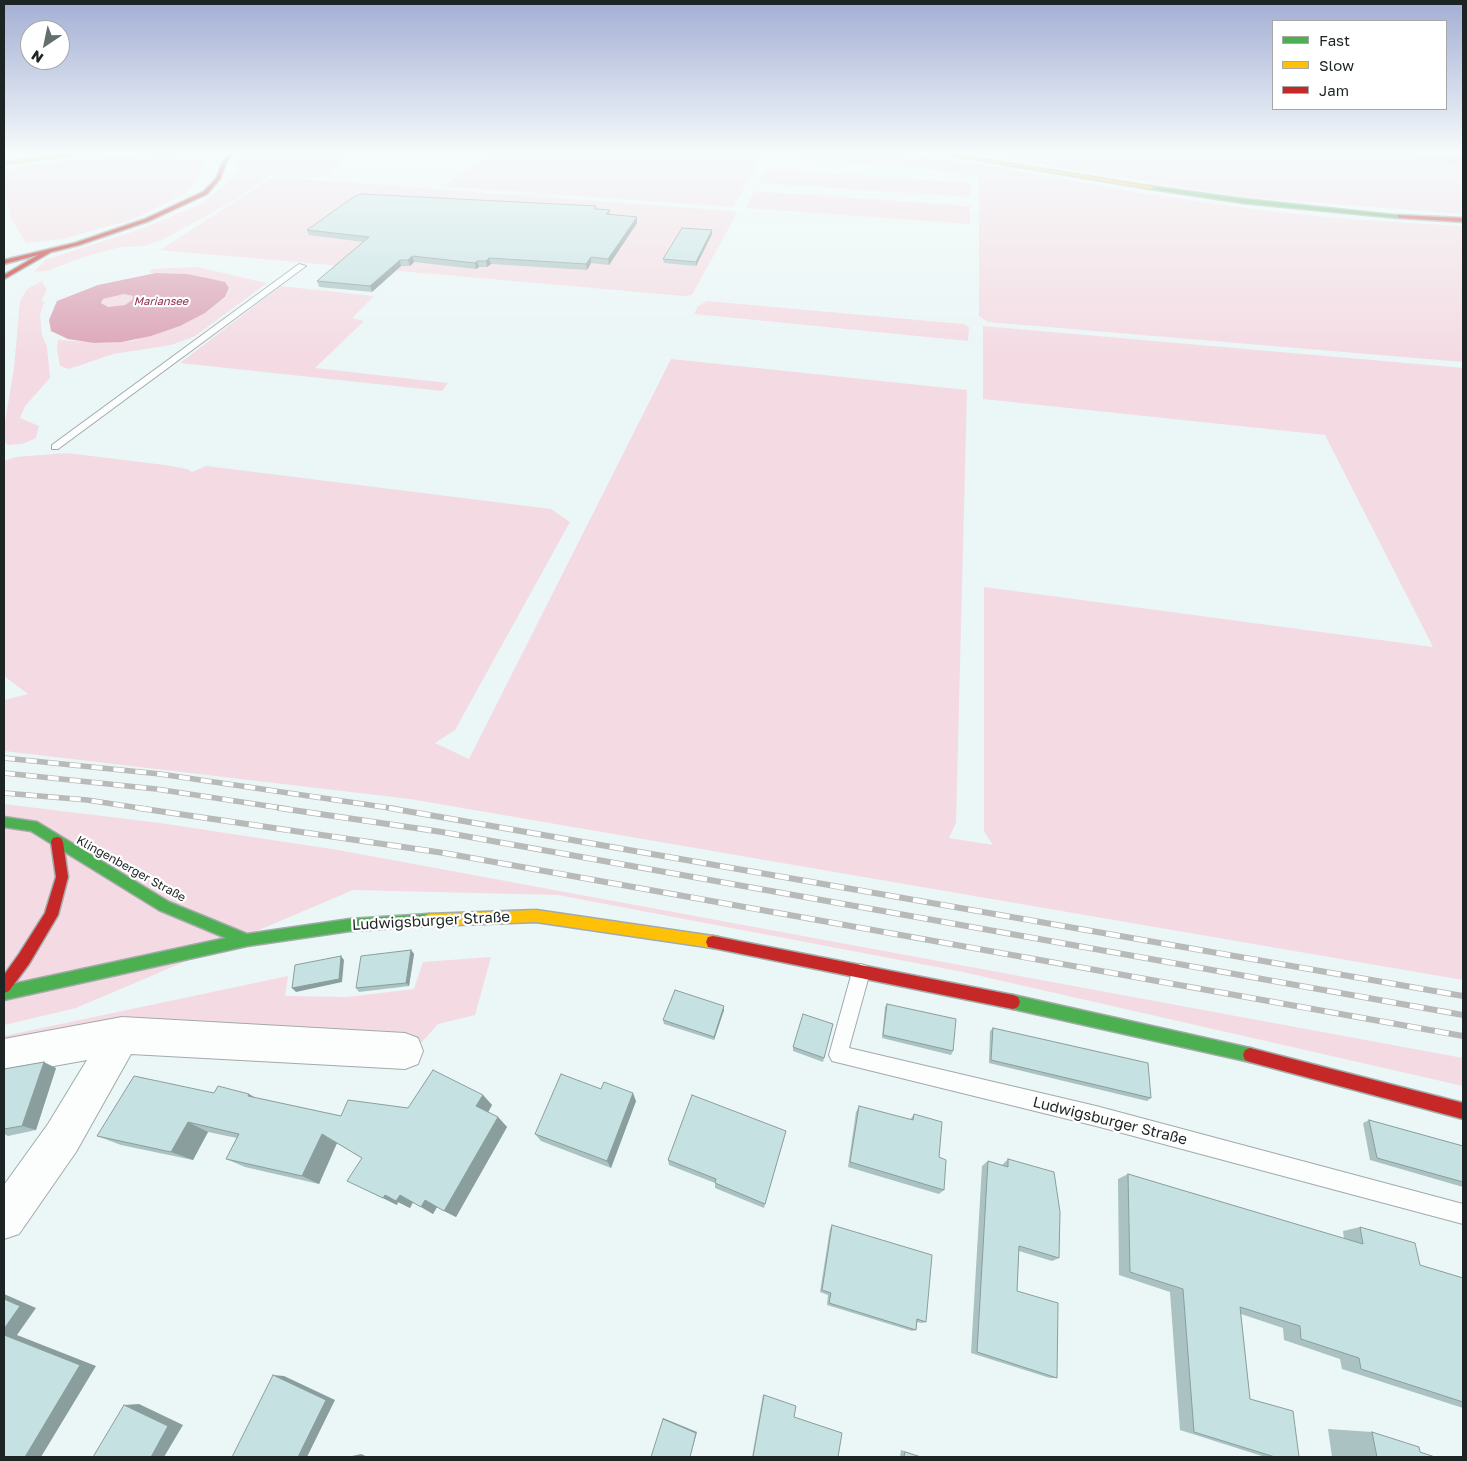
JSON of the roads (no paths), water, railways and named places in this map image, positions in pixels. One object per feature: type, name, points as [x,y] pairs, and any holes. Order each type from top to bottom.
[{"type":"main road","points":[[4,262],[48,252],[146,220]]},
{"type":"main road","points":[[4,252],[104,235]]},
{"type":"main road","points":[[4,277],[48,252]]},
{"type":"main road","name":"Klingenberger Straße","points":[[4,822],[33,826],[164,906],[248,940]]},
{"type":"main road","name":"Klingenberger Straße","points":[[4,986],[24,959],[51,916],[62,876],[57,842]]},
{"type":"main road","name":"Ludwigsburger Straße","points":[[4,993],[248,940],[350,925],[437,919],[536,916],[698,939],[1061,1012],[1281,1062],[1463,1111]]},
{"type":"street","points":[[4,1219],[62,1138],[122,1035]]},
{"type":"street","points":[[4,1056],[122,1035],[405,1051]]},
{"type":"lane","points":[[55,447],[302,266]]},
{"type":"lane","name":"Ludwigsburger Straße","points":[[860,972],[838,1055],[1096,1116],[1463,1214]]},
{"type":"water","name":"Mariansee","points":[[156,273],[187,274],[207,278],[225,282],[229,288],[225,297],[205,313],[180,326],[151,336],[122,342],[94,343],[68,339],[51,331],[49,320],[57,301],[98,285]],"holes":[[[124,294],[133,296],[132,300],[125,305],[108,307],[101,303],[103,299]]]},
{"type":"railway","points":[[4,758],[160,774],[397,809]]},
{"type":"railway","points":[[4,773],[156,789],[288,809]]},
{"type":"railway","points":[[4,793],[87,800],[146,809]]},
{"type":"railway","points":[[138,808],[444,853],[1463,1036]]},
{"type":"railway","points":[[279,808],[442,832],[1463,1015]]},
{"type":"railway","points":[[389,808],[1463,996]]}]
